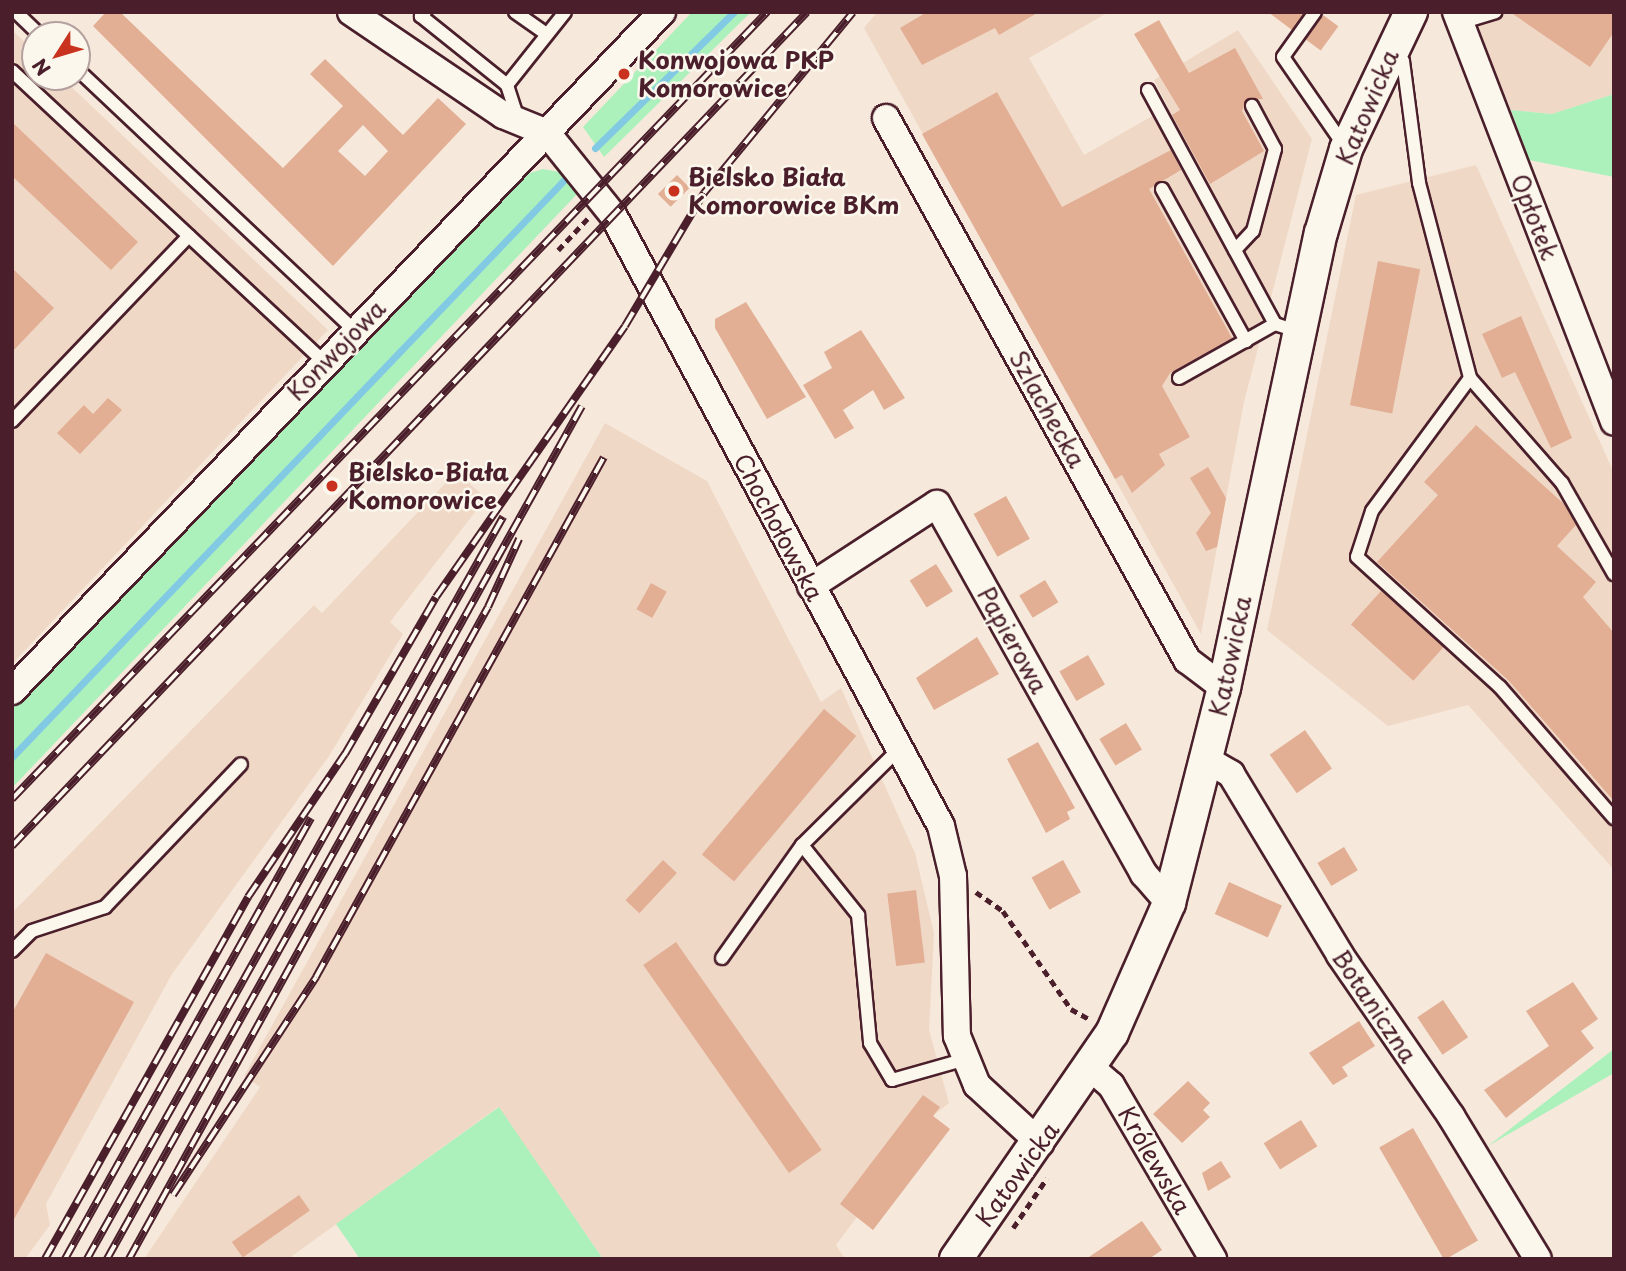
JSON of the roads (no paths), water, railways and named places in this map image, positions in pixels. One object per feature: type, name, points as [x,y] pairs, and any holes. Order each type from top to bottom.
[{"type":"street","name":"Chochołowska","points":[[351,12],[518,121],[547,133],[604,202],[941,826],[953,876],[957,1036],[977,1085],[1047,1154]]},
{"type":"street","name":"Konwojowa","points":[[12,691],[324,362],[662,12]]},
{"type":"street","name":"Katowicka","points":[[956,1259],[1047,1154],[1090,1067],[1112,1032],[1169,903],[1224,688],[1286,327],[1346,149],[1407,14]]},
{"type":"street","name":"Opłotek","points":[[1458,18],[1614,422]]},
{"type":"street","name":"Szlachecka","points":[[886,118],[1187,660],[1224,688]]},
{"type":"street","name":"Papierowa","points":[[811,586],[937,504],[1144,874],[1169,903]]},
{"type":"street","name":"Botaniczna","points":[[1207,760],[1231,774],[1340,956],[1451,1116],[1538,1259]]},
{"type":"street","name":"Królewska","points":[[1090,1067],[1111,1085],[1213,1259]]},
{"type":"lane","points":[[425,12],[421,16],[507,85],[518,121]]},
{"type":"lane","points":[[515,12],[545,33]]},
{"type":"lane","points":[[507,85],[545,33],[565,12]]},
{"type":"lane","points":[[1315,12],[1283,57],[1346,149]]},
{"type":"lane","points":[[1458,18],[1495,12]]},
{"type":"lane","points":[[1391,52],[1403,61],[1419,183],[1470,378],[1562,483],[1590,522],[1614,574]]},
{"type":"lane","points":[[12,71],[324,362]]},
{"type":"lane","points":[[91,82],[355,331]]},
{"type":"lane","points":[[1148,90],[1235,250],[1286,327],[1246,341],[1179,378]]},
{"type":"lane","points":[[1235,250],[1253,231],[1275,149],[1252,106]]},
{"type":"lane","points":[[1162,189],[1246,341]]},
{"type":"lane","points":[[12,421],[189,236]]},
{"type":"lane","points":[[1470,378],[1373,511],[1357,557],[1500,687],[1614,818]]},
{"type":"lane","points":[[722,958],[802,845],[900,749]]},
{"type":"lane","points":[[12,951],[32,931],[105,907],[241,764]]},
{"type":"lane","points":[[802,845],[858,915],[870,1043],[892,1080],[966,1059]]},
{"type":"waterway","points":[[595,148],[734,12]]},
{"type":"waterway","points":[[12,757],[563,181]]},
{"type":"railway","points":[[12,799],[767,12]]},
{"type":"railway","points":[[12,846],[807,12]]},
{"type":"railway","points":[[45,1259],[248,897],[345,754],[436,597],[625,326],[704,193],[853,12]]},
{"type":"railway","points":[[107,1259],[582,406]]},
{"type":"railway","points":[[173,1195],[316,977],[604,457]]},
{"type":"railway","points":[[87,1259],[503,517]]},
{"type":"railway","points":[[129,1259],[488,607],[519,539]]},
{"type":"railway","points":[[65,1259],[311,818]]},
{"type":"place","name":"Konwojowa PKP Komorowice","points":[[624,74]]},
{"type":"place","name":"Bielsko Biała Komorowice BKm","points":[[674,191]]},
{"type":"place","name":"Bielsko-Biała Komorowice","points":[[332,486]]}]
